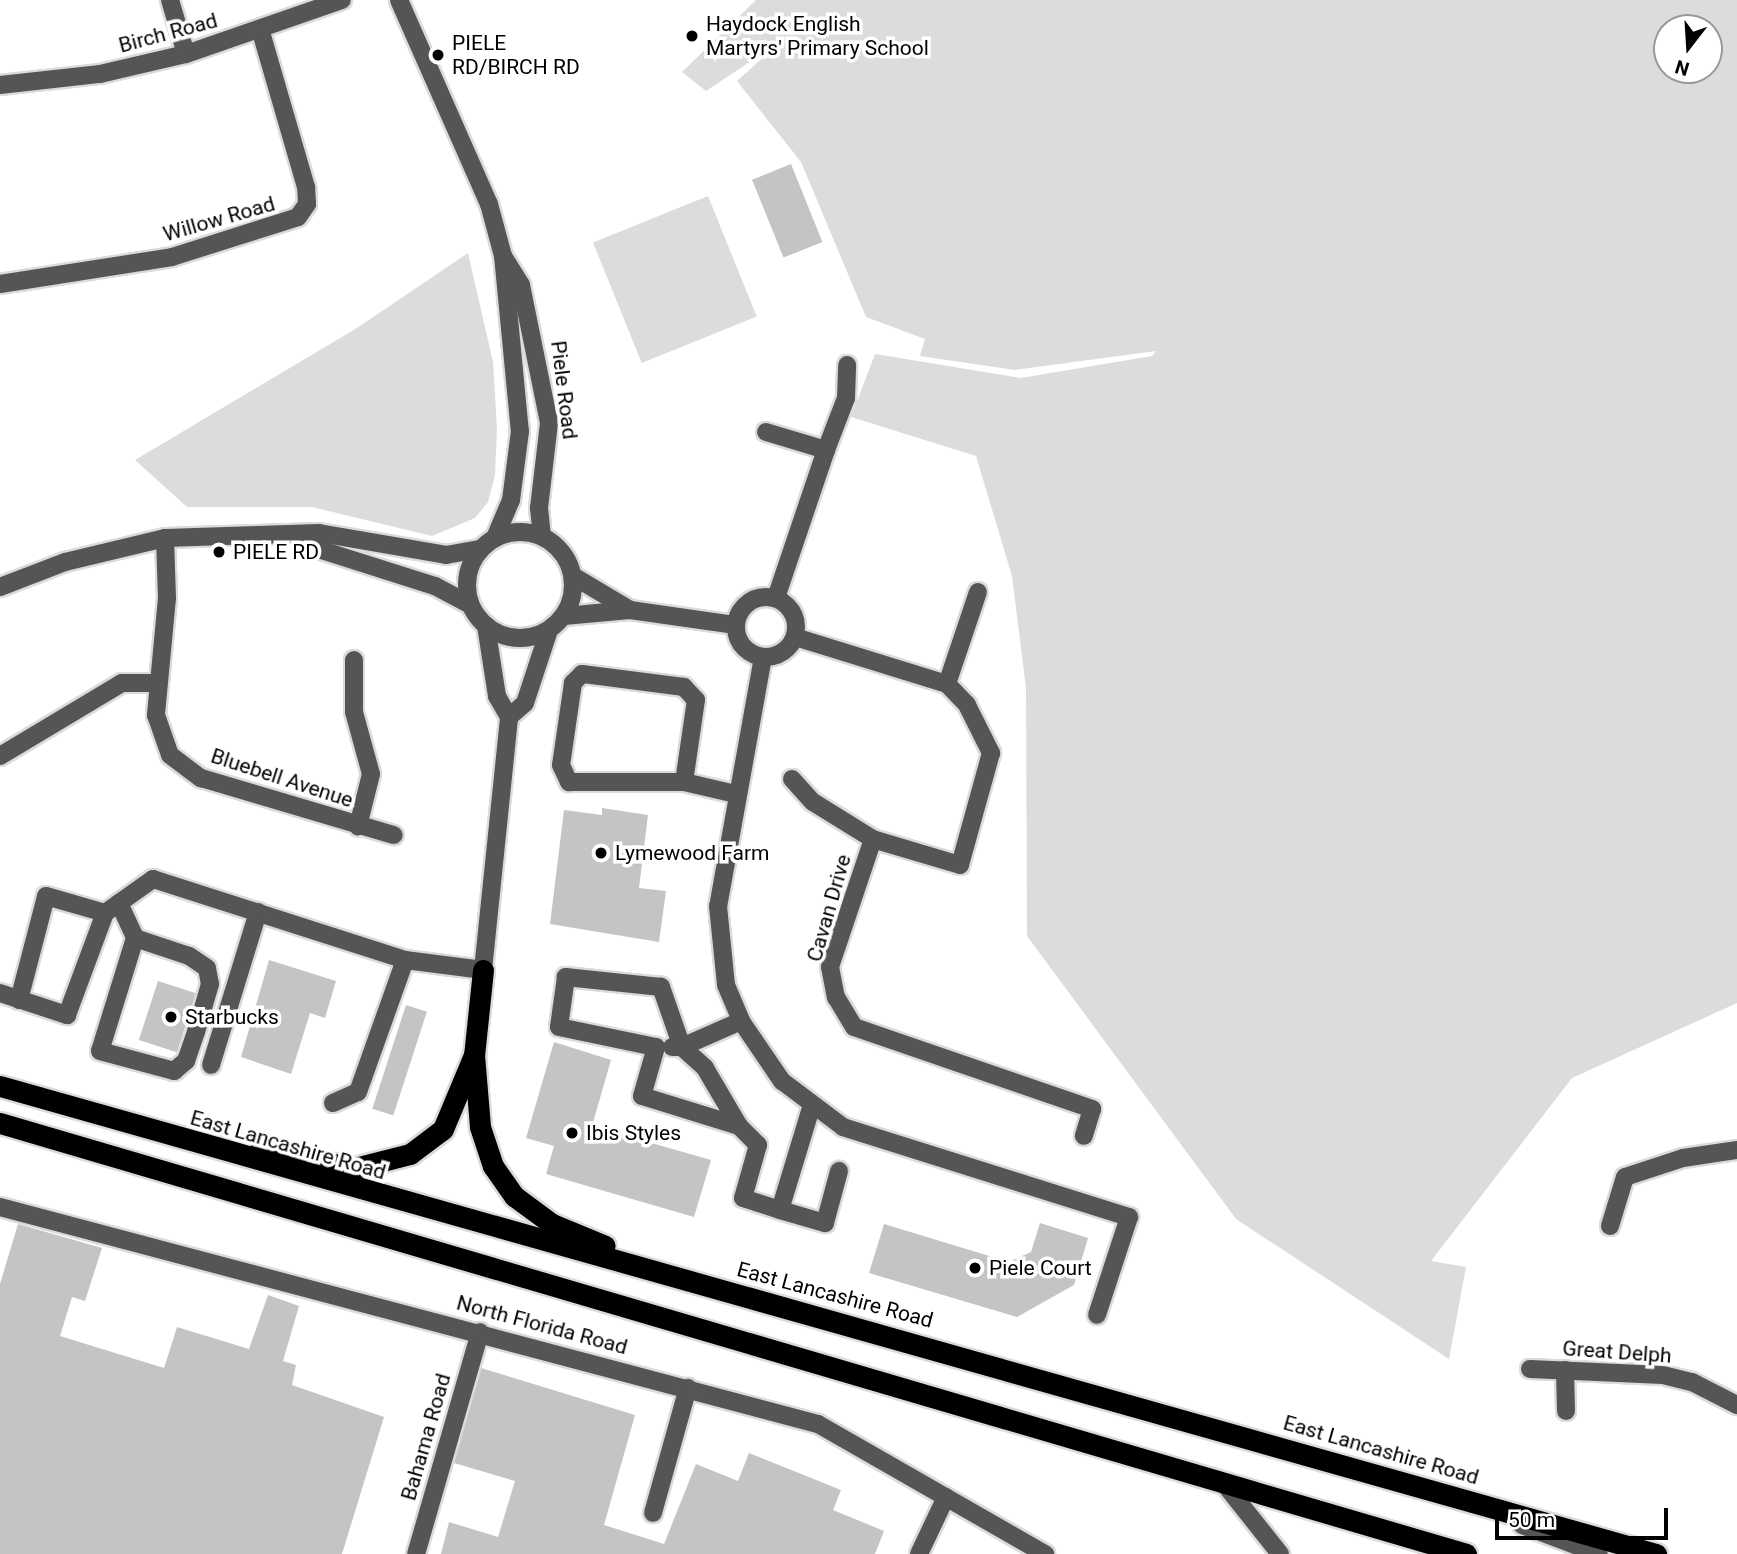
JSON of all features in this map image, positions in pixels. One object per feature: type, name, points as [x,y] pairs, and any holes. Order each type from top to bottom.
[{"type":"highway","points":[[483,970],[474,1055],[480,1127],[493,1166],[514,1196],[552,1224],[674,1276]]},
{"type":"highway","points":[[99,1118],[355,1168],[410,1154],[443,1129],[474,1055]]},
{"type":"highway","name":"East Lancashire Road","points":[[0,1086],[99,1118],[674,1276],[1656,1554]]},
{"type":"highway","points":[[0,1123],[1226,1486],[1466,1554]]},
{"type":"street","points":[[170,0],[186,54]]},
{"type":"street","name":"Birch Road","points":[[0,85],[100,74],[186,54],[261,32],[342,0]]},
{"type":"street","name":"Piele Road","points":[[399,0],[489,204],[503,256],[520,431],[511,500],[496,536]]},
{"type":"street","name":"Willow Road","points":[[0,284],[172,257],[298,217],[307,204],[306,187],[261,32]]},
{"type":"street","name":"Piele Road","points":[[503,256],[521,285],[549,423],[539,508],[542,536]]},
{"type":"street","points":[[776,598],[827,450],[840,407],[847,365]]},
{"type":"street","points":[[766,432],[827,450]]},
{"type":"street","points":[[470,605],[467,575],[480,549],[496,536],[514,531],[542,536],[563,552],[573,576],[564,615],[550,630],[525,703],[509,717]]},
{"type":"street","points":[[0,587],[65,562],[165,538],[299,537],[319,533],[446,555],[480,549]]},
{"type":"street","points":[[0,993],[67,1015],[112,908],[153,879],[405,960],[483,970],[509,717],[497,696],[486,626],[470,605],[435,586],[315,548],[299,537]]},
{"type":"street","name":"Bluebell Avenue","points":[[165,538],[167,598],[156,715],[170,755],[201,778],[394,835]]},
{"type":"street","points":[[573,576],[630,610]]},
{"type":"street","points":[[795,637],[947,684],[978,592]]},
{"type":"street","points":[[776,598],[794,614],[795,637],[786,650],[763,657],[741,643],[736,625],[749,601],[776,598]]},
{"type":"street","points":[[564,615],[630,610],[736,625]]},
{"type":"street","points":[[486,626],[515,638],[550,630]]},
{"type":"street","points":[[763,657],[736,794],[718,906],[726,985],[741,1021],[782,1081],[811,1108],[844,1127],[1129,1217],[1097,1315]]},
{"type":"street","points":[[354,660],[354,712],[371,774],[358,826]]},
{"type":"street","points":[[684,782],[696,700],[684,687],[582,674],[573,683],[561,765],[569,782],[684,782],[736,794]]},
{"type":"street","points":[[0,756],[122,683],[158,683]]},
{"type":"street","name":"Cavan Drive","points":[[947,684],[967,705],[991,753],[960,865],[873,839],[830,967],[836,998],[854,1027],[1092,1109],[1084,1136]]},
{"type":"street","points":[[792,779],[813,802],[873,839]]},
{"type":"street","points":[[19,1000],[47,896],[112,908],[135,938],[189,956],[206,968],[210,984],[196,1032],[186,1061],[174,1071],[100,1051],[135,938]]},
{"type":"street","points":[[211,1065],[258,912]]},
{"type":"street","points":[[333,1103],[358,1092],[405,960]]},
{"type":"street","points":[[741,1021],[682,1047],[656,1047],[559,1027],[566,977],[661,987],[682,1047],[705,1068],[739,1126],[758,1145],[743,1198],[825,1223],[839,1171]]},
{"type":"street","points":[[656,1047],[642,1096],[739,1126]]},
{"type":"street","points":[[780,1210],[811,1108]]},
{"type":"street","points":[[1610,1226],[1625,1177],[1683,1157],[1737,1150]]},
{"type":"street","name":"North Florida Road","points":[[0,1207],[480,1332],[818,1424],[1045,1554]]},
{"type":"street","name":"Bahama Road","points":[[416,1554],[480,1332]]},
{"type":"street","name":"Great Delph","points":[[1530,1369],[1663,1375],[1692,1382],[1737,1405]]},
{"type":"street","points":[[1565,1370],[1566,1411]]},
{"type":"street","points":[[653,1513],[688,1388]]},
{"type":"street","points":[[1413,1485],[1599,1554]]},
{"type":"street","points":[[1226,1486],[1280,1554]]},
{"type":"street","points":[[919,1554],[946,1497]]},
{"type":"shaded area","points":[[756,0],[1737,0],[1737,1003],[1572,1078],[1431,1261],[1466,1267],[1449,1359],[1236,1219],[1027,936],[1026,688],[1012,576],[976,456],[851,417],[875,354],[1021,378],[1152,356],[1156,351],[1015,370],[920,356],[925,339],[866,317],[801,162],[737,81],[780,42],[706,91],[682,72]]},
{"type":"shaded area","points":[[708,196],[757,317],[642,363],[593,242]]},
{"type":"shaded area","points":[[468,253],[493,362],[497,429],[495,475],[488,502],[475,518],[432,536],[312,507],[187,507],[135,460],[357,328]]},
{"type":"building","points":[[791,164],[822,242],[784,258],[752,180]]},
{"type":"building","name":"Lymewood Farm","points":[[602,808],[648,815],[639,888],[666,891],[659,942],[550,924],[564,810],[602,815]]},
{"type":"building","points":[[269,960],[336,981],[325,1018],[310,1013],[291,1074],[241,1057]]},
{"type":"building","points":[[158,981],[196,993],[177,1052],[139,1040]]},
{"type":"building","points":[[406,1005],[427,1012],[393,1115],[372,1109]]},
{"type":"building","name":"Ibis Styles","points":[[554,1042],[611,1060],[592,1126],[711,1160],[694,1217],[546,1174],[554,1146],[526,1138]]},
{"type":"building","name":"Piele Court","points":[[1040,1223],[1088,1238],[1074,1285],[1017,1317],[869,1273],[884,1224],[1009,1262],[1031,1252]]},
{"type":"building","points":[[18,1224],[102,1248],[85,1301],[72,1297],[60,1336],[164,1368],[177,1327],[249,1349],[268,1295],[299,1306],[283,1361],[296,1365],[292,1385],[384,1417],[342,1554],[0,1554],[0,1284]]},
{"type":"building","points":[[481,1368],[635,1415],[604,1525],[664,1544],[696,1464],[738,1481],[749,1453],[841,1490],[833,1510],[884,1531],[875,1554],[441,1554],[449,1522],[498,1537],[515,1481],[454,1463]]},
{"type":"place","name":"Haydock English Martyrs' Primary School","points":[[692,36]]},
{"type":"place","name":"PIELE RD/BIRCH RD","points":[[438,55]]},
{"type":"place","name":"PIELE RD","points":[[219,552]]},
{"type":"place","name":"Lymewood Farm","points":[[601,853]]},
{"type":"place","name":"Starbucks","points":[[171,1017]]},
{"type":"place","name":"Ibis Styles","points":[[572,1133]]},
{"type":"place","name":"Piele Court","points":[[975,1268]]}]
